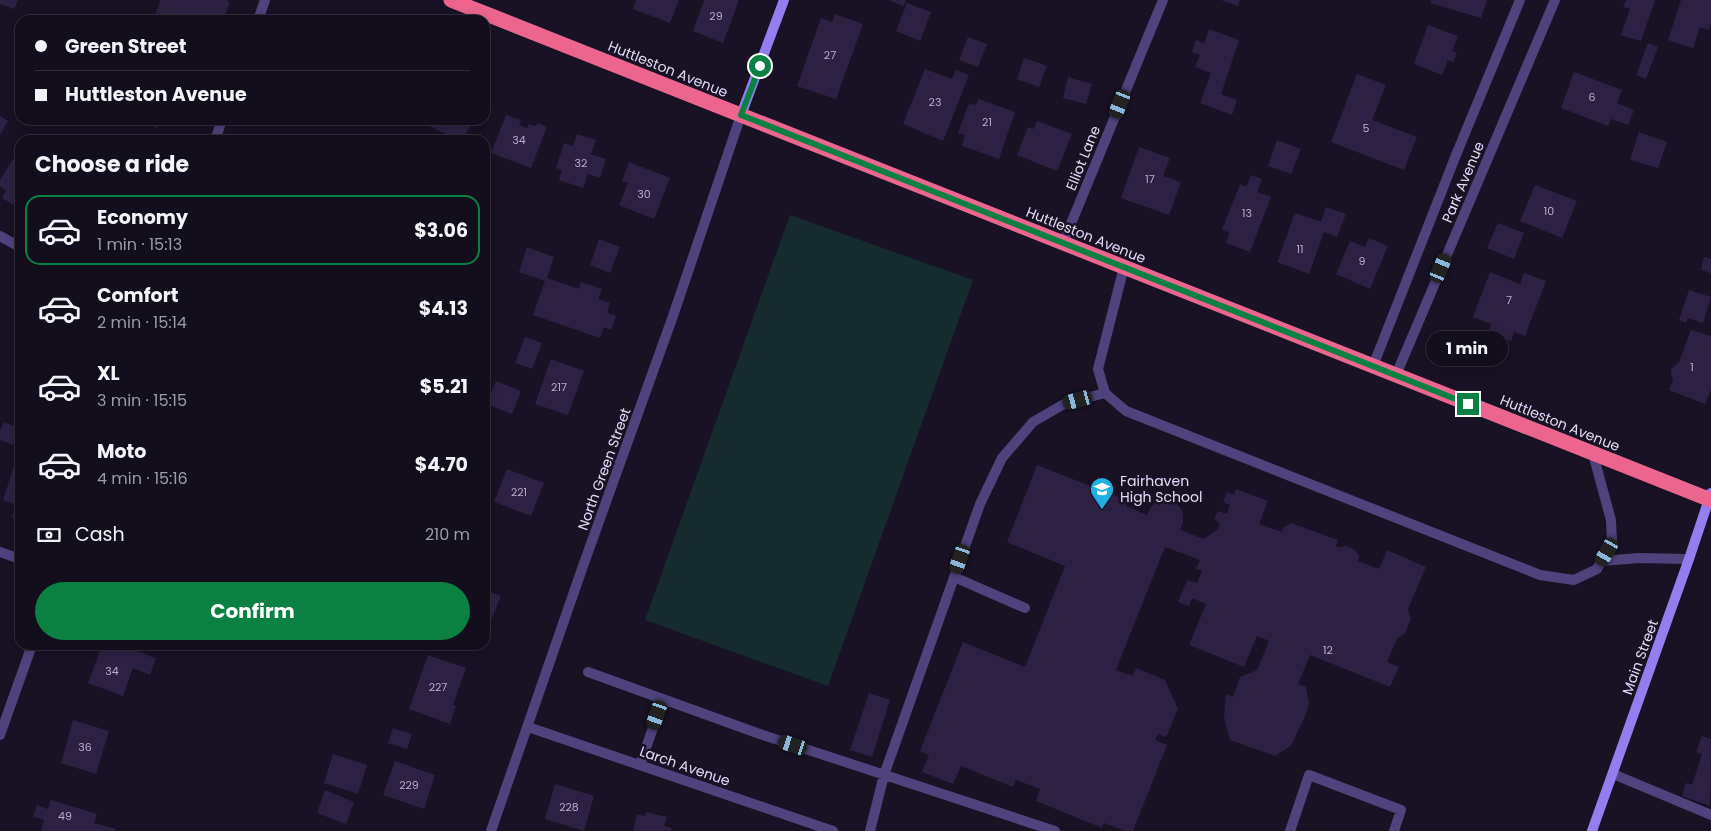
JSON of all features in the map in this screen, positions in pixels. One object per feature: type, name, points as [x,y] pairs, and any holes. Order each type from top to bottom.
[{"type":"highway","name":"Huttleston Avenue","points":[[452,0],[490,15]]},
{"type":"highway","name":"Huttleston Avenue","points":[[490,15],[1594,454],[1710,497]]},
{"type":"main road","points":[[741,115],[784,0]]},
{"type":"main road","name":"Main Street","points":[[1592,831],[1710,497]]},
{"type":"street","points":[[260,15],[265,0]]},
{"type":"street","name":"Elliot Lane","points":[[1063,243],[1163,0]]},
{"type":"street","points":[[1373,366],[1456,155],[1520,0]]},
{"type":"street","name":"Park Avenue","points":[[1396,375],[1555,0]]},
{"type":"street","name":"North Green Street","points":[[490,831],[673,316],[741,115]]},
{"type":"street","points":[[0,236],[15,244]]},
{"type":"street","points":[[1124,267],[1098,368],[1105,393],[1126,411],[1540,575],[1574,580],[1597,569],[1612,542],[1612,520],[1594,454]]},
{"type":"street","points":[[870,831],[884,775],[954,577],[980,504],[1002,458],[1033,422],[1064,404],[1105,393]]},
{"type":"street","points":[[0,552],[15,557]]},
{"type":"street","points":[[1602,561],[1639,558],[1689,559]]},
{"type":"street","points":[[954,577],[1025,608]]},
{"type":"street","points":[[0,736],[30,650]]},
{"type":"street","points":[[588,672],[757,733],[1055,831]]},
{"type":"street","points":[[640,765],[663,699]]},
{"type":"street","name":"Larch Avenue","points":[[528,727],[833,831]]},
{"type":"street","points":[[1613,774],[1711,815]]},
{"type":"street","points":[[1290,831],[1310,775],[1401,810],[1394,831]]},
{"type":"green space","points":[[790,215],[973,280],[828,686],[645,620]]},
{"type":"building","points":[[0,0],[18,0],[14,9],[0,4]]},
{"type":"building","points":[[161,0],[226,0],[230,2],[225,15],[155,15]]},
{"type":"building","points":[[636,0],[679,0],[670,23],[633,9]]},
{"type":"building","points":[[704,0],[739,0],[723,43],[693,31]]},
{"type":"building","points":[[888,0],[906,0],[904,6]]},
{"type":"building","points":[[1221,0],[1240,0],[1238,6]]},
{"type":"building","points":[[1431,0],[1487,0],[1481,18],[1430,3]]},
{"type":"building","points":[[1626,0],[1655,0],[1641,41],[1621,35],[1630,9],[1623,7]]},
{"type":"building","points":[[1681,0],[1711,0],[1711,23],[1709,30],[1700,27],[1693,48],[1668,40]]},
{"type":"building","points":[[907,3],[931,12],[920,41],[896,31]]},
{"type":"building","points":[[835,14],[863,24],[836,99],[797,86],[821,18],[832,22]]},
{"type":"building","points":[[1428,25],[1458,36],[1452,51],[1457,53],[1453,62],[1448,60],[1442,75],[1414,64]]},
{"type":"building","points":[[1209,29],[1239,40],[1221,94],[1237,100],[1232,115],[1200,103],[1211,73],[1195,67],[1200,55],[1192,52],[1196,40],[1204,43]]},
{"type":"building","points":[[968,37],[987,44],[978,67],[959,60]]},
{"type":"building","points":[[1648,43],[1658,47],[1646,79],[1636,75]]},
{"type":"building","points":[[1024,58],[1047,66],[1039,87],[1017,79]]},
{"type":"building","points":[[925,69],[952,79],[956,70],[969,75],[943,141],[903,124]]},
{"type":"building","points":[[1574,72],[1622,90],[1617,103],[1634,110],[1628,125],[1611,119],[1608,126],[1561,108]]},
{"type":"building","points":[[1357,74],[1386,85],[1372,120],[1417,137],[1404,170],[1331,142]]},
{"type":"building","points":[[1068,77],[1092,84],[1086,104],[1063,98]]},
{"type":"building","points":[[979,99],[1015,112],[999,159],[962,146],[965,135],[958,133],[969,103],[976,105]]},
{"type":"building","points":[[506,115],[521,120],[519,125],[527,128],[529,124],[536,126],[538,123],[547,127],[531,168],[491,153]]},
{"type":"building","points":[[0,116],[8,121],[0,135]]},
{"type":"building","points":[[1037,121],[1072,134],[1057,171],[1017,155],[1028,127],[1034,129]]},
{"type":"building","points":[[427,125],[470,125],[466,135],[448,135]]},
{"type":"building","points":[[1639,132],[1667,142],[1658,168],[1630,160]]},
{"type":"building","points":[[577,134],[596,140],[591,154],[606,159],[600,178],[588,174],[583,188],[559,180],[562,170],[556,168],[564,143],[573,146]]},
{"type":"building","points":[[1277,140],[1301,149],[1291,174],[1268,166]]},
{"type":"building","points":[[1139,147],[1170,158],[1163,176],[1181,182],[1169,215],[1121,198]]},
{"type":"building","points":[[15,156],[15,206],[2,198],[6,190],[0,186],[0,180]]},
{"type":"building","points":[[629,162],[670,178],[654,219],[619,205],[628,183],[622,181]]},
{"type":"building","points":[[1251,175],[1262,179],[1257,192],[1271,197],[1250,252],[1226,243],[1230,233],[1222,230],[1240,184],[1246,187]]},
{"type":"building","points":[[1535,185],[1577,201],[1562,238],[1520,221]]},
{"type":"building","points":[[1326,207],[1346,214],[1337,237],[1324,232],[1309,274],[1277,262],[1295,213],[1321,222]]},
{"type":"building","points":[[1498,223],[1524,233],[1514,259],[1487,248]]},
{"type":"building","points":[[1369,238],[1388,246],[1370,289],[1336,274],[1350,241],[1365,247]]},
{"type":"building","points":[[599,239],[620,247],[610,273],[590,265]]},
{"type":"building","points":[[527,247],[554,257],[547,278],[579,289],[581,282],[602,289],[598,299],[610,303],[607,313],[616,316],[611,330],[604,327],[600,338],[533,315],[545,281],[519,272]]},
{"type":"building","points":[[1704,257],[1711,259],[1711,273],[1701,270]]},
{"type":"building","points":[[1490,272],[1520,284],[1524,273],[1546,281],[1525,336],[1514,332],[1511,341],[1488,333],[1491,324],[1473,317]]},
{"type":"building","points":[[1689,290],[1711,297],[1703,323],[1688,318],[1686,323],[1679,320]]},
{"type":"building","points":[[1691,330],[1711,336],[1711,390],[1705,404],[1669,390],[1673,379],[1671,369],[1679,362]]},
{"type":"building","points":[[525,337],[542,343],[532,369],[515,363]]},
{"type":"building","points":[[551,359],[584,371],[568,415],[535,404]]},
{"type":"building","points":[[496,381],[521,391],[512,414],[490,405],[490,396]]},
{"type":"building","points":[[4,422],[15,426],[13,445],[0,440],[0,431]]},
{"type":"building","points":[[15,463],[15,505],[3,500]]},
{"type":"building","points":[[1037,465],[1128,501],[1126,506],[1147,515],[1157,501],[1173,501],[1180,507],[1183,514],[1183,523],[1180,530],[1204,539],[1218,529],[1220,523],[1214,520],[1218,511],[1227,514],[1230,505],[1223,502],[1227,492],[1234,495],[1236,489],[1268,501],[1259,524],[1282,532],[1283,528],[1291,523],[1338,540],[1336,546],[1346,546],[1355,550],[1359,556],[1358,561],[1379,569],[1387,550],[1426,567],[1408,609],[1411,619],[1405,633],[1397,639],[1387,662],[1399,667],[1390,687],[1310,655],[1298,684],[1306,687],[1309,704],[1291,746],[1275,756],[1230,740],[1224,717],[1226,694],[1233,697],[1240,677],[1257,670],[1269,641],[1257,636],[1244,667],[1189,645],[1206,604],[1192,598],[1189,606],[1178,602],[1187,580],[1197,583],[1202,571],[1196,569],[1200,560],[1165,547],[1116,670],[1133,676],[1136,668],[1165,680],[1178,709],[1166,737],[1158,734],[1155,740],[1167,745],[1133,831],[1125,831],[1104,823],[1102,828],[1036,801],[1040,789],[1016,780],[1013,787],[961,766],[953,784],[922,772],[929,755],[920,751],[963,642],[1025,667],[1065,566],[1007,542]]},
{"type":"building","points":[[507,469],[544,483],[531,516],[494,502]]},
{"type":"building","points":[[490,592],[501,596],[490,623]]},
{"type":"building","points":[[100,650],[134,650],[156,658],[150,675],[133,668],[123,696],[88,683]]},
{"type":"building","points":[[428,655],[466,668],[453,705],[456,706],[450,724],[409,709]]},
{"type":"building","points":[[869,693],[890,700],[872,757],[850,750]]},
{"type":"building","points":[[73,720],[109,731],[96,774],[61,763]]},
{"type":"building","points":[[393,728],[412,734],[407,749],[388,743]]},
{"type":"building","points":[[1702,736],[1711,739],[1710,806],[1682,796],[1686,783],[1692,785],[1702,754],[1696,752]]},
{"type":"building","points":[[333,754],[367,765],[358,794],[324,783]]},
{"type":"building","points":[[395,761],[435,775],[424,809],[383,795]]},
{"type":"building","points":[[555,784],[594,796],[584,831],[545,819]]},
{"type":"building","points":[[325,790],[354,802],[346,824],[317,813]]},
{"type":"building","points":[[51,800],[97,814],[94,823],[116,829],[115,831],[41,831],[44,820],[33,817],[37,805],[48,809]]},
{"type":"building","points":[[646,812],[667,817],[664,826],[672,828],[671,831],[633,831],[637,814],[645,816]]},
{"type":"place","name":"Fairhaven High School","points":[[1102,510]]},
{"type":"route","points":[[760,66],[741,115],[1468,404]]}]
